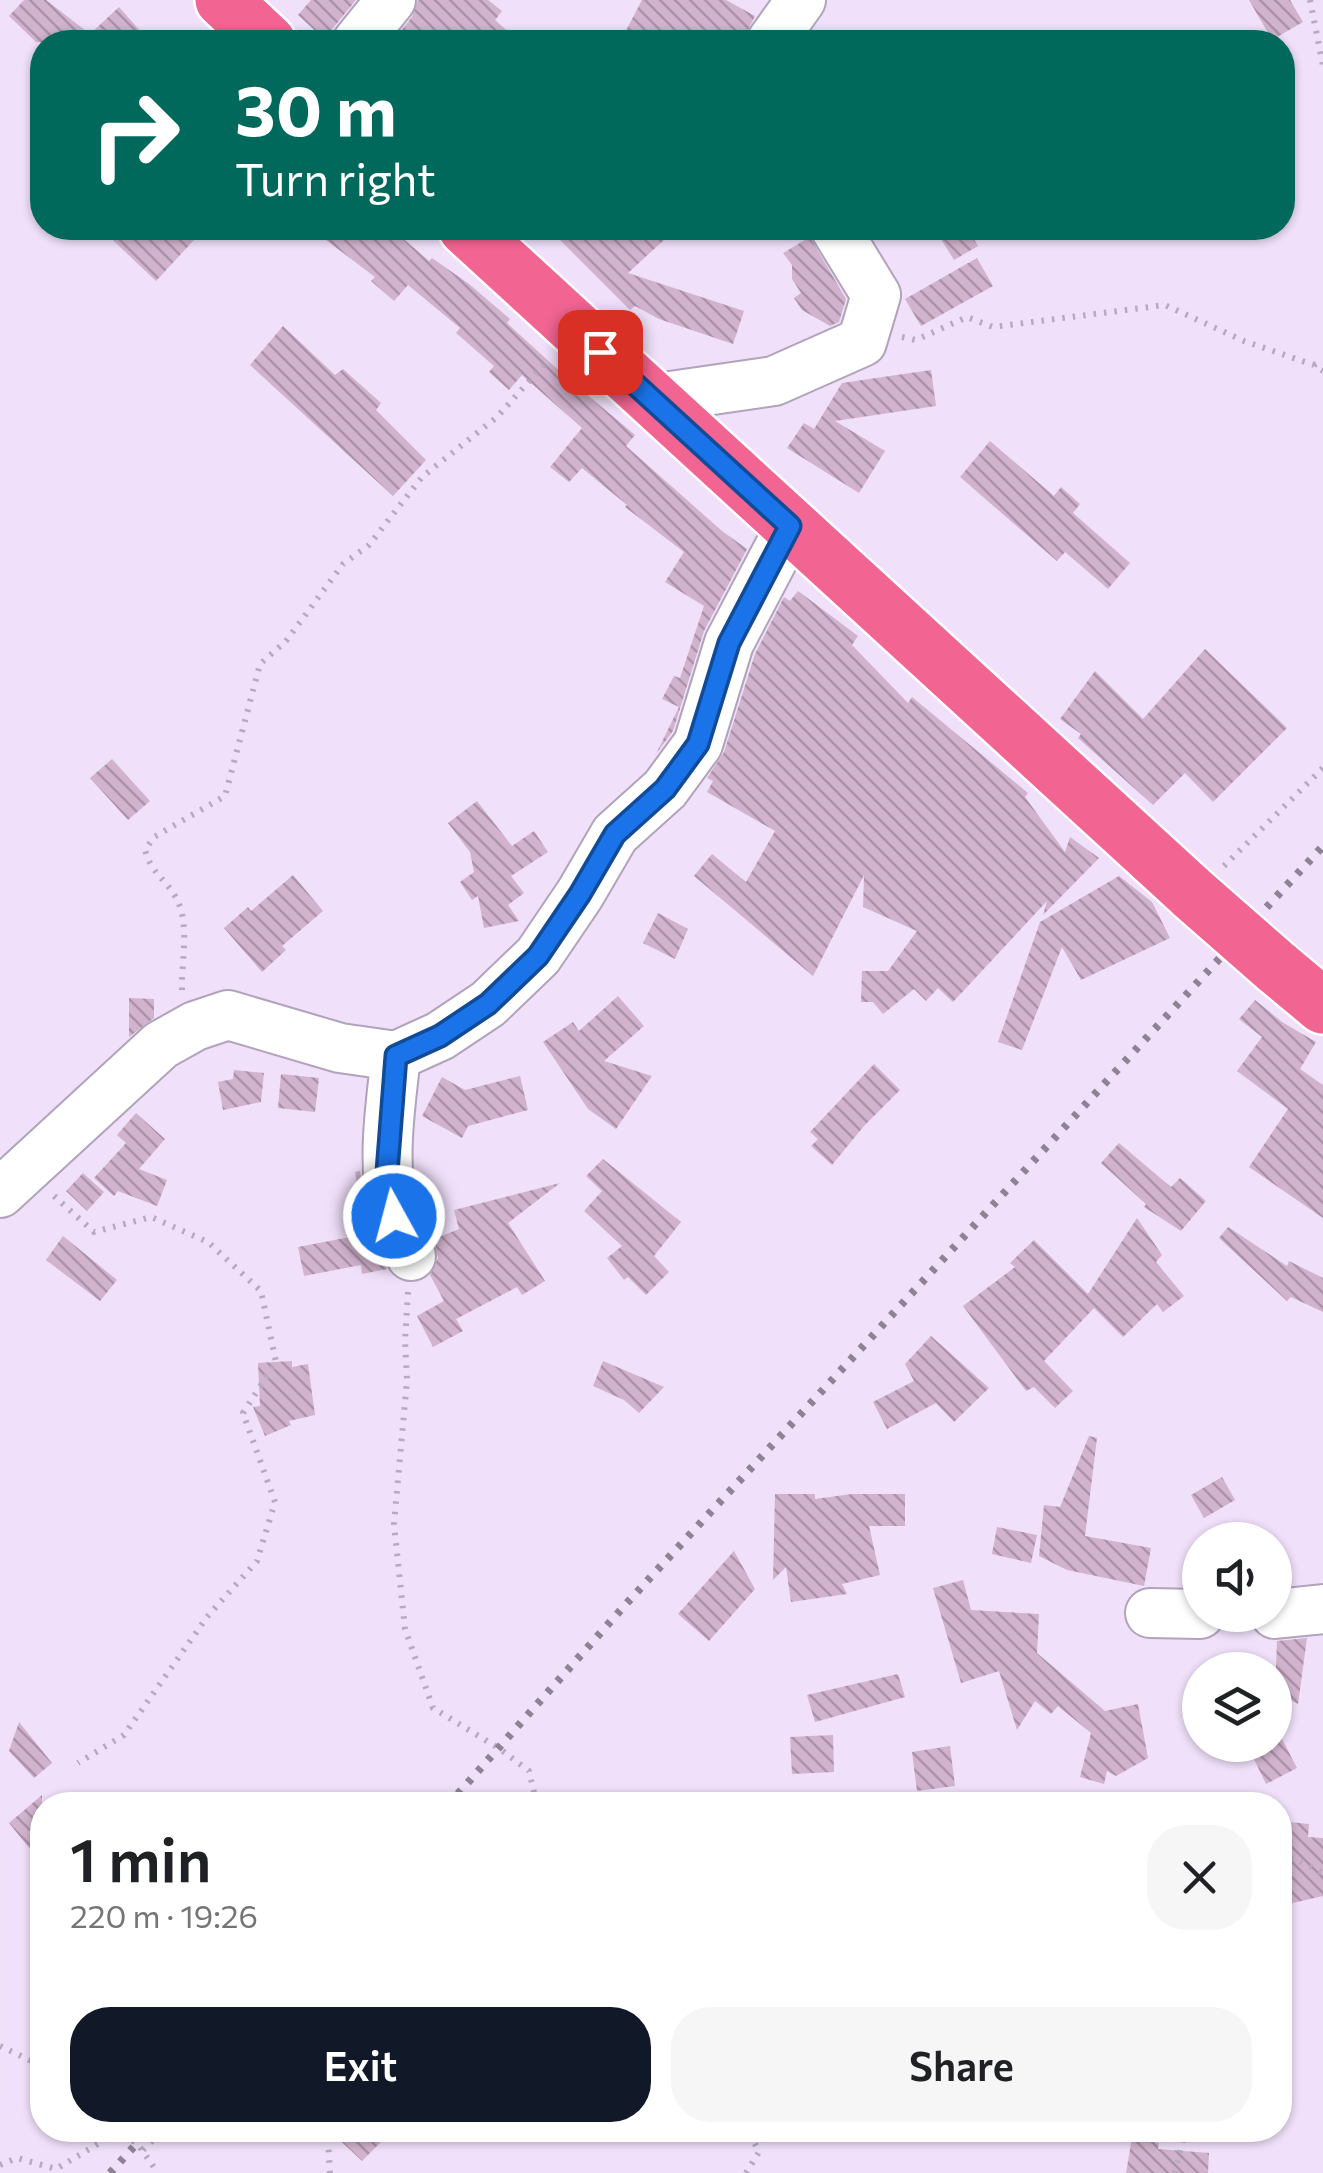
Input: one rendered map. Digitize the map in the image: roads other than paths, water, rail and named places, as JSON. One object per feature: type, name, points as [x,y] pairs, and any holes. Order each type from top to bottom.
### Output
[{"type":"highway","points":[[223,0],[255,30]]},
{"type":"highway","points":[[479,240],[1194,895],[1323,1006]]},
{"type":"street","points":[[366,30],[391,0]]},
{"type":"street","points":[[780,30],[801,0]]},
{"type":"street","points":[[650,398],[774,381],[862,342],[876,295],[842,240]]},
{"type":"street","points":[[12,1181],[161,1045],[206,1022],[228,1015],[340,1048],[396,1056],[440,1036],[488,1004],[538,956],[615,834],[665,789],[698,744],[729,643],[790,526]]},
{"type":"street","points":[[396,1056],[387,1172],[394,1216],[411,1256]]},
{"type":"street","points":[[1292,1612],[1323,1609]]},
{"type":"street","points":[[1150,1613],[1182,1614]]},
{"type":"railway","points":[[460,1792],[626,1604],[1323,846]]},
{"type":"railway","points":[[110,2173],[138,2142]]}]
